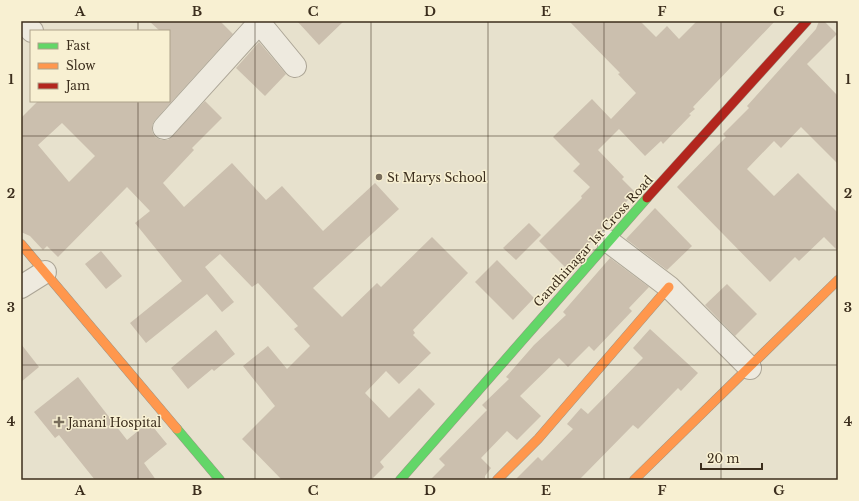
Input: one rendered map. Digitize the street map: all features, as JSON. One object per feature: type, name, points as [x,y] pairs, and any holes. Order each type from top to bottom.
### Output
[{"type":"street","name":"Gandhinagar 1st Cross Road","points":[[400,480],[608,241],[807,21]]},
{"type":"street","points":[[164,128],[258,22],[295,66]]},
{"type":"street","points":[[608,241],[669,286],[750,368]]},
{"type":"street","points":[[21,244],[220,480]]},
{"type":"street","points":[[21,287],[45,272]]},
{"type":"street","points":[[634,480],[750,368],[838,280]]},
{"type":"street","points":[[497,480],[538,439],[669,286]]},
{"type":"building","points":[[149,21],[220,21],[233,34],[152,125],[152,131],[155,137],[161,140],[168,140],[205,101],[222,118],[192,148],[194,150],[163,183],[184,207],[232,163],[266,200],[282,186],[323,231],[375,183],[399,209],[313,288],[342,317],[377,283],[381,287],[432,237],[468,273],[413,330],[415,333],[413,335],[431,353],[399,384],[386,371],[365,393],[389,418],[419,388],[435,404],[380,462],[384,467],[371,480],[282,480],[242,439],[275,406],[243,366],[268,346],[287,369],[310,346],[294,329],[298,326],[258,283],[252,287],[220,254],[205,267],[234,302],[222,312],[207,294],[146,343],[130,323],[182,281],[135,223],[150,211],[127,187],[58,257],[47,246],[43,250],[30,236],[21,232],[21,118],[37,102],[170,102],[170,30],[159,30]],"holes":[[[62,123],[95,156],[69,182],[38,145]]]},
{"type":"building","points":[[297,21],[344,21],[319,45]]},
{"type":"building","points":[[569,21],[640,21],[656,37],[667,26],[679,39],[697,21],[775,21],[693,107],[695,109],[689,114],[691,115],[663,144],[661,141],[645,156],[619,129],[598,150],[624,177],[622,179],[635,192],[567,269],[539,241],[582,198],[581,196],[590,187],[573,171],[580,164],[553,137],[592,99],[611,119],[636,93],[618,74],[620,73]]},
{"type":"building","points":[[819,21],[824,21],[837,34],[807,64],[838,96],[838,164],[801,127],[781,148],[774,141],[747,169],[774,196],[798,173],[838,213],[838,251],[824,237],[799,261],[795,257],[770,282],[677,187],[726,137],[723,134],[749,108],[747,106],[816,29]]},
{"type":"building","points":[[259,42],[286,74],[265,96],[236,68]]},
{"type":"building","points":[[655,208],[692,246],[667,270],[626,239]]},
{"type":"building","points":[[529,223],[541,235],[516,260],[503,248]]},
{"type":"building","points":[[101,251],[122,276],[106,289],[85,264]]},
{"type":"building","points":[[610,258],[649,287],[629,308],[632,311],[594,351],[589,346],[568,367],[559,358],[520,396],[541,416],[517,440],[507,431],[481,458],[491,468],[485,476],[485,480],[430,480],[445,465],[439,459],[487,410],[482,405],[509,379],[506,377],[534,345],[566,315],[563,312]]},
{"type":"building","points":[[497,260],[534,298],[513,320],[475,282]]},
{"type":"building","points":[[727,284],[757,314],[735,336],[705,305]]},
{"type":"building","points":[[650,329],[698,373],[681,391],[678,388],[638,429],[633,425],[579,480],[515,480],[538,457],[542,461],[573,429],[567,424],[581,408],[588,414],[643,358],[633,348]]},
{"type":"building","points":[[216,330],[235,354],[214,371],[212,369],[188,389],[171,368]]},
{"type":"building","points":[[21,344],[39,367],[21,382]]},
{"type":"building","points":[[78,377],[127,440],[149,422],[167,444],[144,463],[156,480],[95,480],[59,435],[55,438],[34,412]]},
{"type":"traffic: fast","points":[[400,480],[647,198]]},
{"type":"traffic: fast","points":[[177,429],[220,480]]},
{"type":"traffic: slow","points":[[21,244],[177,429]]},
{"type":"traffic: slow","points":[[634,480],[838,280]]},
{"type":"traffic: slow","points":[[497,480],[538,439],[669,287]]},
{"type":"traffic: jam","points":[[647,198],[807,21]]},
{"type":"place","name":"St Marys School","points":[[379,177]]},
{"type":"place","name":"Janani Hospital","points":[[59,422]]}]
